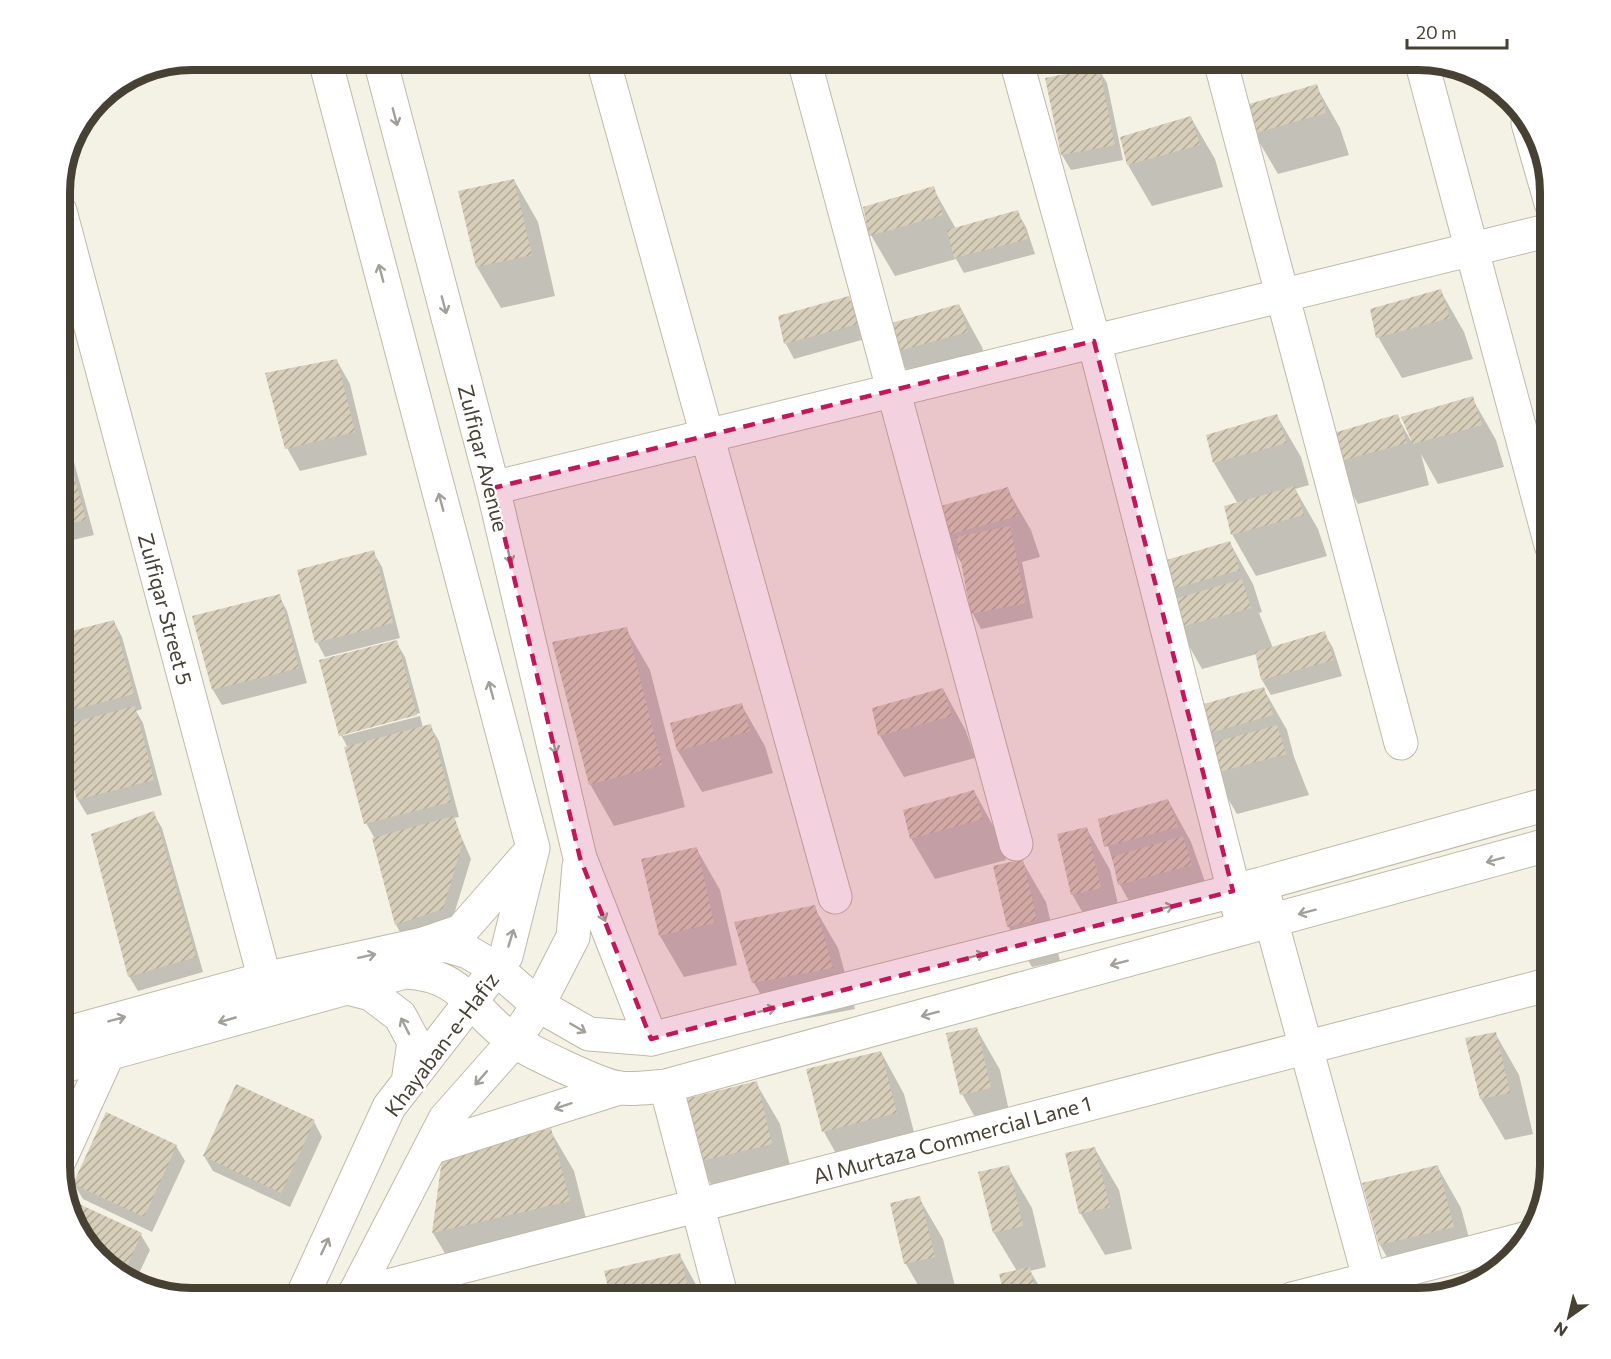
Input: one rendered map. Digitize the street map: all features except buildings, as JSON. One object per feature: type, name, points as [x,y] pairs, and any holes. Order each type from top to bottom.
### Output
[{"type":"street","points":[[807,70],[1016,844]]},
{"type":"street","points":[[1019,70],[1258,925],[1308,1047],[1372,1288]]},
{"type":"street","points":[[1223,70],[1401,743]]},
{"type":"street","points":[[71,1033],[268,993],[339,975],[461,931],[533,848],[328,71]]},
{"type":"street","name":"Zulfiqar Avenue","points":[[383,71],[493,488],[580,858]]},
{"type":"street","points":[[606,71],[835,897]]},
{"type":"street","points":[[1424,71],[1540,504]]},
{"type":"street","points":[[493,488],[1540,233]]},
{"type":"street","name":"Zulfiqar Street 5","points":[[71,252],[268,993]]},
{"type":"street","points":[[423,944],[448,946],[468,952],[497,969],[538,1005],[589,1034],[651,1040],[1247,887],[1540,806]]},
{"type":"street","points":[[430,1148],[619,1088],[666,1086],[1540,847]]},
{"type":"street","name":"Khayaban-e-Hafiz","points":[[305,1288],[388,1107],[506,956],[520,910],[533,848]]},
{"type":"street","points":[[580,858],[651,1040]]},
{"type":"street","points":[[358,1288],[445,1119],[514,1041],[538,1005],[573,937],[580,858]]},
{"type":"street","points":[[339,975],[426,973],[455,985],[514,1041],[574,1070],[619,1088]]},
{"type":"street","points":[[339,975],[371,994],[400,1016],[414,1042],[408,1082]]},
{"type":"street","name":"Al Murtaza Commercial Lane 1","points":[[387,1288],[1540,987]]},
{"type":"street","points":[[71,1064],[108,1054],[268,993]]},
{"type":"street","points":[[71,1135],[108,1054]]},
{"type":"street","points":[[666,1086],[719,1288]]},
{"type":"street","points":[[1375,1288],[1513,1243]]},
{"type":"highlighted area","points":[[1094,341],[1233,891],[651,1039],[580,858],[493,488]]}]
